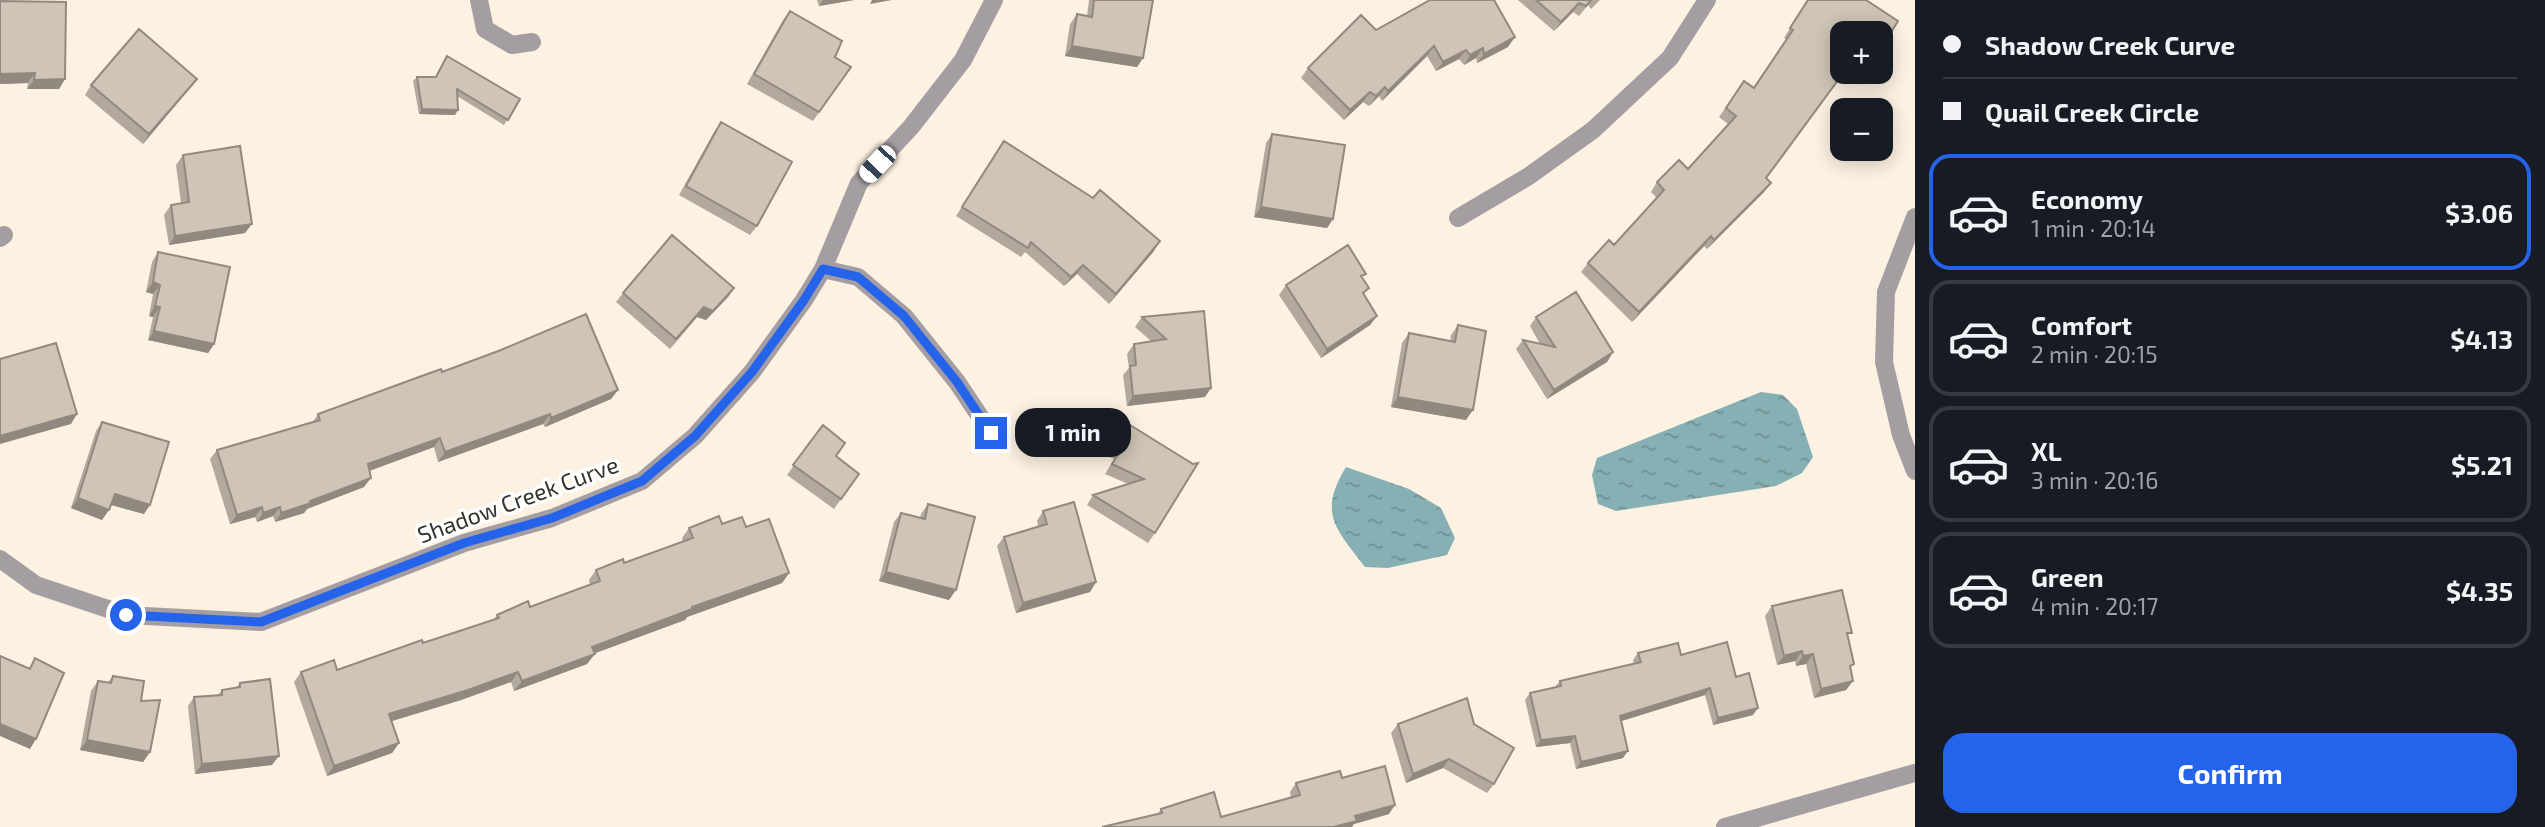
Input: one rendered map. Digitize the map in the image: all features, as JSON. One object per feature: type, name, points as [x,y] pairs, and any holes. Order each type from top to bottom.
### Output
[{"type":"street","points":[[479,0],[485,29],[512,45],[533,42]]},
{"type":"street","name":"Shadow Creek Curve","points":[[0,559],[36,585],[126,615],[261,622],[464,543],[552,518],[642,481],[695,436],[752,372],[823,269],[859,183],[911,127],[963,60],[994,0]]},
{"type":"street","points":[[1458,218],[1530,176],[1593,130],[1670,58],[1707,0]]},
{"type":"street","points":[[1915,217],[1886,292],[1884,362],[1901,435],[1915,471]]},
{"type":"street","points":[[823,269],[858,277],[904,316],[957,382],[991,433]]},
{"type":"street","points":[[1725,827],[1915,774]]},
{"type":"water","points":[[1761,392],[1783,395],[1797,409],[1813,457],[1802,473],[1776,486],[1616,511],[1598,504],[1592,475],[1597,458]]},
{"type":"water","points":[[1346,467],[1409,489],[1441,508],[1455,538],[1447,555],[1388,568],[1365,567],[1345,541],[1334,520],[1333,497]]},
{"type":"building","points":[[1094,0],[1153,0],[1143,58],[1072,46],[1077,14],[1092,17]]},
{"type":"building","points":[[1430,0],[1494,0],[1515,37],[1484,54],[1483,48],[1470,55],[1466,50],[1443,62],[1434,46],[1388,91],[1385,87],[1376,96],[1370,92],[1350,110],[1308,68],[1361,15],[1376,30]]},
{"type":"building","points":[[1536,0],[1591,0],[1586,6],[1579,3],[1561,22]]},
{"type":"building","points":[[1808,0],[1866,0],[1898,21],[1893,29],[1893,21],[1830,21],[1830,84],[1835,84],[1766,178],[1771,183],[1714,240],[1711,236],[1639,312],[1588,263],[1609,240],[1614,245],[1664,190],[1657,182],[1679,160],[1688,169],[1736,116],[1726,108],[1744,81],[1754,88],[1793,30],[1790,28]]},
{"type":"building","points":[[0,1],[66,2],[65,79],[34,80],[35,73],[0,74]]},
{"type":"building","points":[[790,11],[842,41],[835,57],[851,67],[819,112],[754,74]]},
{"type":"building","points":[[139,29],[197,79],[149,134],[91,85]]},
{"type":"building","points":[[447,56],[520,99],[508,120],[457,89],[458,110],[422,109],[417,77],[436,77]]},
{"type":"building","points":[[721,122],[792,162],[757,226],[686,186]]},
{"type":"building","points":[[1272,134],[1345,145],[1333,219],[1261,207]]},
{"type":"building","points":[[1004,141],[1093,198],[1100,190],[1160,241],[1116,294],[1083,265],[1071,277],[1031,242],[1028,248],[962,207]]},
{"type":"building","points":[[240,146],[252,224],[175,236],[171,205],[189,202],[183,155]]},
{"type":"building","points":[[672,235],[734,288],[713,311],[704,307],[676,339],[623,293]]},
{"type":"building","points":[[1348,245],[1366,274],[1361,276],[1369,288],[1363,293],[1377,316],[1327,349],[1286,285]]},
{"type":"building","points":[[158,252],[230,267],[214,344],[154,331],[160,307],[155,306],[160,285],[153,282]]},
{"type":"building","points":[[1576,292],[1613,352],[1554,390],[1523,340],[1555,347],[1536,317]]},
{"type":"building","points":[[1204,311],[1211,388],[1133,396],[1130,366],[1136,365],[1134,344],[1166,339],[1142,317]]},
{"type":"building","points":[[586,314],[618,390],[551,418],[550,414],[445,452],[440,438],[368,464],[371,478],[281,513],[280,507],[263,513],[262,507],[237,515],[217,450],[320,420],[318,414],[501,350]]},
{"type":"building","points":[[1458,325],[1486,331],[1473,410],[1398,397],[1409,333],[1455,342]]},
{"type":"building","points":[[56,343],[77,414],[0,436],[0,359]]},
{"type":"building","points":[[102,422],[169,442],[150,505],[115,494],[109,510],[78,498]]},
{"type":"building","points":[[823,425],[845,443],[836,456],[859,474],[841,499],[793,465]]},
{"type":"building","points":[[1130,425],[1193,464],[1198,463],[1155,533],[1093,495],[1144,479],[1112,464],[1121,450],[1116,447]]},
{"type":"building","points":[[1074,502],[1096,582],[1023,603],[1004,537],[1047,524],[1043,511]]},
{"type":"building","points":[[928,504],[975,517],[956,590],[886,572],[901,513],[925,519]]},
{"type":"building","points":[[719,516],[722,524],[742,517],[746,527],[769,519],[789,573],[692,607],[592,647],[595,654],[522,681],[518,672],[389,714],[399,743],[334,766],[301,672],[334,660],[337,670],[422,640],[423,643],[499,618],[497,615],[528,601],[530,607],[600,581],[596,570],[623,559],[624,563],[693,538],[689,528]]},
{"type":"building","points":[[1842,590],[1852,633],[1847,633],[1854,664],[1850,666],[1853,681],[1821,689],[1813,654],[1803,656],[1802,651],[1784,656],[1772,606]]},
{"type":"building","points":[[1727,642],[1736,677],[1749,673],[1758,708],[1718,718],[1710,688],[1620,716],[1628,751],[1581,762],[1575,736],[1541,740],[1530,693],[1561,686],[1560,681],[1641,662],[1638,653],[1678,643],[1681,655]]},
{"type":"building","points":[[0,656],[30,669],[35,658],[64,673],[36,739],[0,724]]},
{"type":"building","points":[[113,676],[144,681],[141,701],[160,700],[150,752],[87,740],[98,681],[111,683]]},
{"type":"building","points":[[270,679],[279,756],[202,764],[194,697],[222,695],[222,690],[240,687],[240,683]]},
{"type":"building","points":[[1467,698],[1474,724],[1514,748],[1494,784],[1449,759],[1413,774],[1398,724]]},
{"type":"building","points":[[1385,766],[1395,805],[1355,816],[1357,821],[1333,827],[1102,827],[1162,813],[1161,809],[1214,792],[1221,817],[1300,795],[1296,783],[1340,771],[1342,778]]},
{"type":"route","points":[[126,615],[261,622],[464,543],[552,518],[642,481],[695,436],[752,372],[823,269],[858,277],[904,316],[957,382],[991,433]]}]
